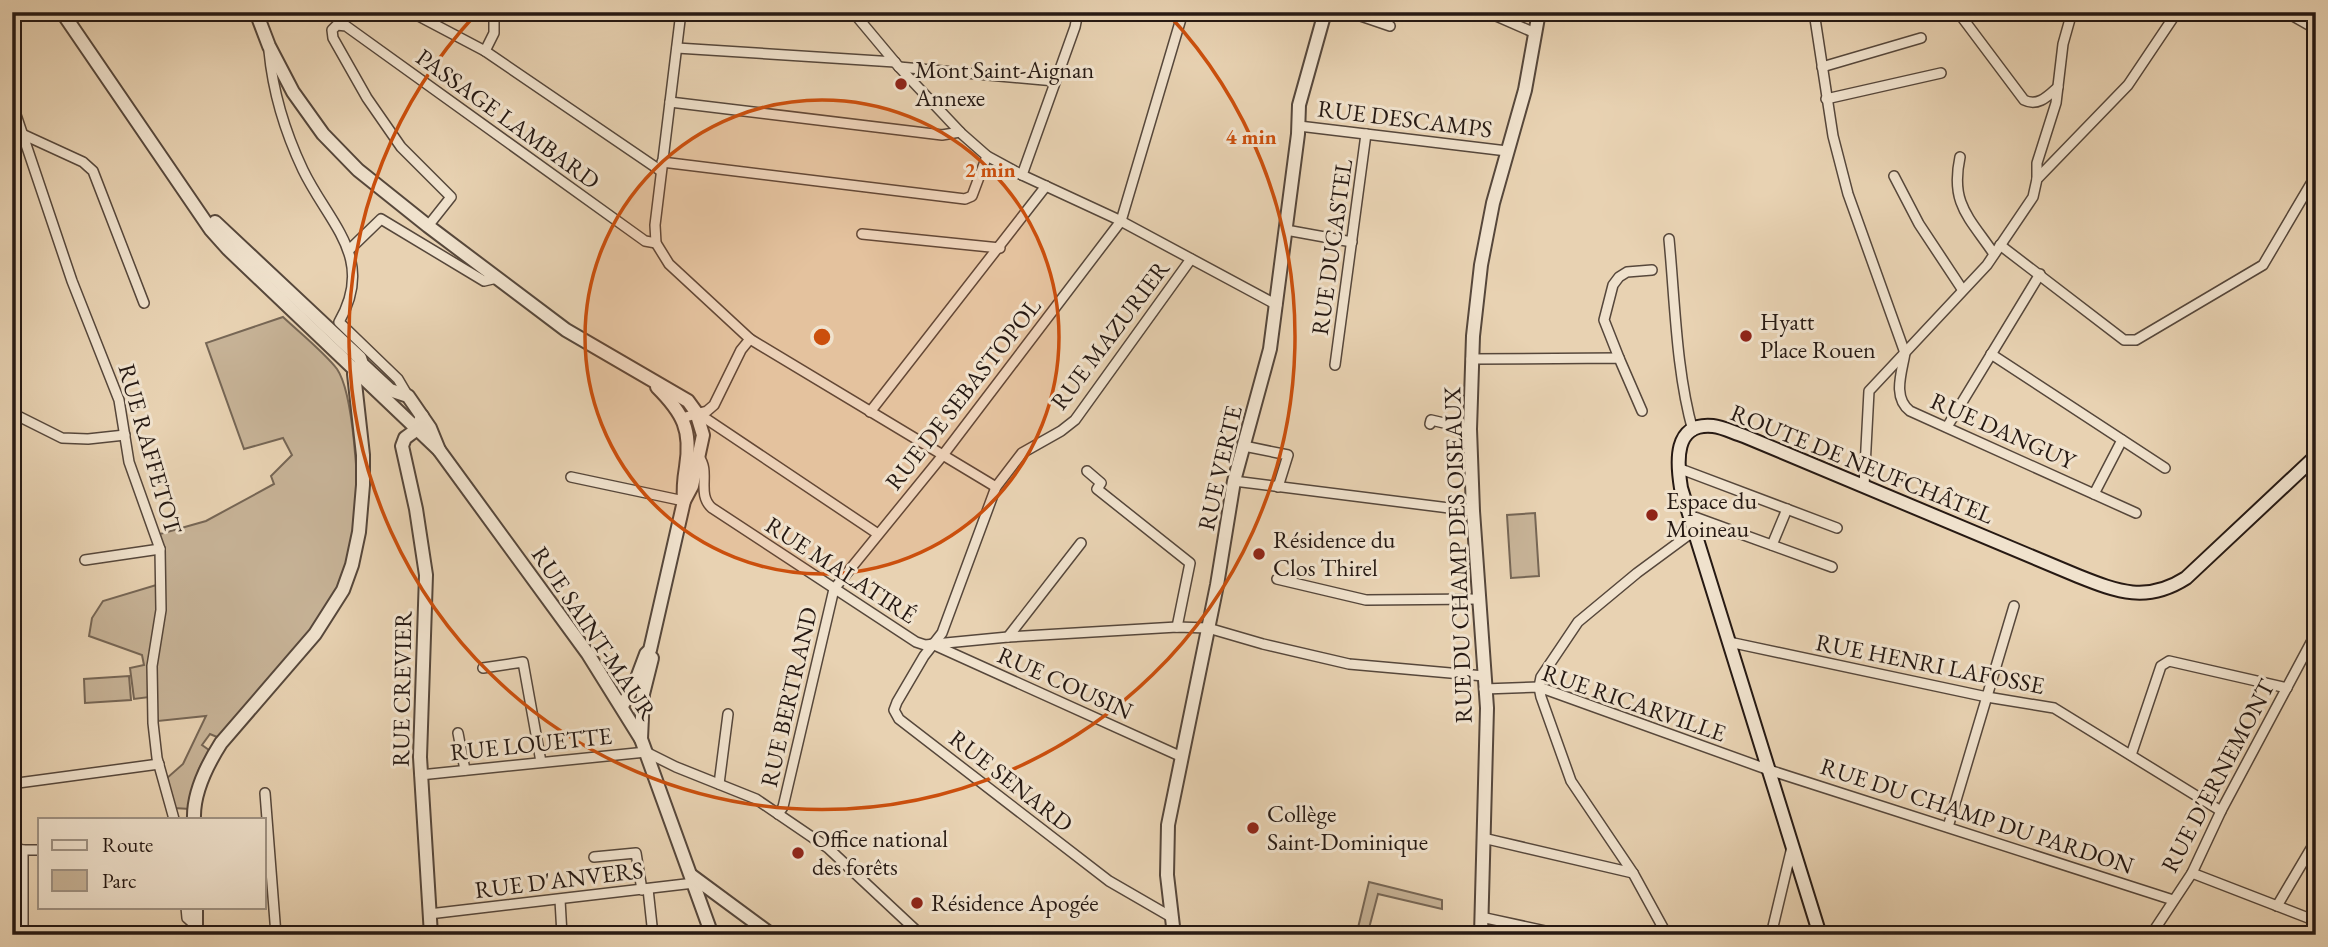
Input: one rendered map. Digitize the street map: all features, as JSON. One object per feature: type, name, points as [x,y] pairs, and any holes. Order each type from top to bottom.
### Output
[{"type":"street","points":[[62,12],[202,218],[228,249],[358,368],[354,373],[362,444],[363,485],[359,532],[347,577],[331,612],[315,634],[210,759],[201,782],[194,818]]},
{"type":"street","points":[[256,12],[269,46],[293,92],[338,151],[428,226],[566,330],[679,395],[696,412],[878,534]]},
{"type":"street","points":[[411,12],[485,51],[661,167],[820,182],[965,200],[972,196],[987,156]]},
{"type":"street","points":[[485,51],[494,33],[494,12]]},
{"type":"street","points":[[681,12],[655,225],[656,243],[669,264],[750,339],[996,487]]},
{"type":"street","points":[[853,12],[960,132],[987,156],[1121,221],[1277,305]]},
{"type":"street","points":[[1022,175],[1078,12]]},
{"type":"street","points":[[1121,221],[1183,12]]},
{"type":"street","name":"RUE VERTE","points":[[1174,935],[1167,875],[1168,825],[1223,552],[1234,481],[1267,363],[1277,305],[1299,126],[1298,113],[1325,12]]},
{"type":"street","points":[[1349,12],[1390,26]]},
{"type":"street","points":[[1488,12],[1535,33]]},
{"type":"street","name":"RUE DU CHAMP DES OISEAUX","points":[[1481,935],[1486,708],[1473,511],[1471,359],[1481,265],[1493,203],[1525,90],[1539,12]]},
{"type":"street","points":[[1814,12],[1826,99],[1848,194],[1905,353]]},
{"type":"street","points":[[1958,12],[2024,100],[2031,103],[2039,101],[2058,87]]},
{"type":"street","points":[[1864,486],[1869,391],[1987,265],[2033,197],[2037,178],[2036,163],[2056,103],[2063,44],[2072,12]]},
{"type":"street","points":[[2037,178],[2128,85],[2177,12]]},
{"type":"street","points":[[2286,12],[2316,29]]},
{"type":"street","points":[[12,15],[12,29]]},
{"type":"street","name":"PASSAGE LAMBARD","points":[[428,226],[451,197],[401,147],[367,98],[333,38],[332,30],[337,26],[346,26],[645,241],[656,243]]},
{"type":"street","points":[[1822,67],[1921,38]]},
{"type":"street","points":[[269,46],[272,81],[286,130],[305,173],[349,250],[353,263],[352,292],[339,321],[397,379],[408,396]]},
{"type":"street","points":[[677,48],[897,64],[1055,81]]},
{"type":"street","points":[[1826,99],[1941,73]]},
{"type":"street","points":[[670,102],[942,135],[960,132]]},
{"type":"street","name":"RUE RAFFETOT","points":[[12,103],[72,281],[120,400],[129,462],[160,549],[160,610],[152,666],[153,723],[159,764],[174,818]]},
{"type":"street","name":"RUE DESCAMPS","points":[[1299,126],[1507,151]]},
{"type":"street","points":[[22,134],[83,162],[93,172],[144,303]]},
{"type":"street","name":"RUE DUCASTEL","points":[[1335,365],[1367,134]]},
{"type":"street","points":[[1961,157],[1956,178],[1958,196],[1966,213],[1994,254]]},
{"type":"street","points":[[2000,245],[2124,340],[2136,340],[2176,319],[2263,265],[2316,175]]},
{"type":"street","points":[[1894,176],[1919,224],[1962,289]]},
{"type":"street","points":[[870,412],[1046,186]]},
{"type":"street","points":[[349,250],[381,219],[484,281],[497,278]]},
{"type":"street","name":"RUE DE SEBASTOPOL","points":[[834,589],[943,455],[1121,221]]},
{"type":"street","points":[[1286,230],[1352,242]]},
{"type":"street","points":[[862,234],[1000,248]]},
{"type":"street","points":[[1669,239],[1678,341],[1693,431]]},
{"type":"street","name":"RUE MAZURIER","points":[[932,644],[942,634],[996,487],[1021,453],[1075,420],[1191,259]]},
{"type":"street","points":[[1642,411],[1604,320],[1613,285],[1619,277],[1627,272],[1652,270]]},
{"type":"street","points":[[1947,427],[2040,274]]},
{"type":"street","points":[[682,418],[707,411],[714,405],[741,350],[750,339]]},
{"type":"street","name":"RUE DANGUY","points":[[1905,353],[1900,396],[1910,411],[2136,513]]},
{"type":"street","points":[[1992,354],[2165,468]]},
{"type":"street","points":[[1471,359],[1619,358]]},
{"type":"street","name":"RUE SAINT-MAUR","points":[[358,368],[390,390],[408,396],[419,422]]},
{"type":"street","name":"RUE SAINT-MAUR","points":[[358,368],[419,422],[430,428],[439,450],[579,641],[622,706],[644,746],[712,935]]},
{"type":"street","points":[[649,379],[682,418],[689,445],[682,488],[684,501]]},
{"type":"street","points":[[696,412],[703,435],[692,486],[684,501],[650,650],[652,660],[644,688],[644,746],[719,784],[757,799],[828,848],[921,935]]},
{"type":"street","points":[[12,413],[62,438],[88,439],[125,435]]},
{"type":"street","points":[[1430,424],[1432,420],[1470,429]]},
{"type":"street","name":"RUE CREVIER","points":[[419,422],[412,435],[405,438],[402,446],[420,528],[426,575],[421,775],[431,935]]},
{"type":"street","name":"ROUTE DE NEUFCHÂTEL","points":[[1678,468],[1681,444],[1693,431],[1713,426],[2109,589],[2143,593],[2165,589],[2193,573],[2316,456]]},
{"type":"street","points":[[2094,494],[2122,440]]},
{"type":"street","points":[[689,445],[699,457]]},
{"type":"street","points":[[1244,446],[1288,455],[1278,486]]},
{"type":"street","name":"RUE MALATIRÉ","points":[[699,457],[702,461],[706,503],[916,642],[932,644],[953,640],[1177,627],[1208,628],[1349,664],[1484,682]]},
{"type":"street","points":[[1678,468],[1837,527]]},
{"type":"street","points":[[1678,468],[1689,515],[1821,935]]},
{"type":"street","points":[[1087,471],[1101,483],[1097,489],[1190,563],[1177,627]]},
{"type":"street","points":[[571,477],[684,501]]},
{"type":"street","points":[[1234,481],[1473,511]]},
{"type":"street","points":[[1772,545],[1787,509]]},
{"type":"street","points":[[1689,515],[1832,567]]},
{"type":"street","points":[[1667,935],[1633,873],[1571,781],[1539,687],[1541,677],[1578,622],[1637,573],[1694,531]]},
{"type":"street","points":[[1008,637],[1081,543]]},
{"type":"street","points":[[85,560],[160,549]]},
{"type":"street","points":[[1277,579],[1366,600],[1480,599]]},
{"type":"street","name":"RUE BERTRAND","points":[[778,814],[783,807],[834,589]]},
{"type":"street","points":[[1948,827],[2014,606]]},
{"type":"street","name":"RUE D'ERNEMONT","points":[[2151,935],[2192,873],[2221,811],[2316,633]]},
{"type":"street","name":"RUE HENRI LAFOSSE","points":[[1729,642],[1987,698],[2054,708],[2221,811]]},
{"type":"street","name":"RUE SENARD","points":[[932,644],[897,702],[894,710],[899,719],[1108,881],[1173,918]]},
{"type":"street","name":"RUE COUSIN","points":[[932,644],[1182,757]]},
{"type":"street","points":[[622,706],[650,650]]},
{"type":"street","points":[[2131,755],[2161,666],[2169,661],[2287,688]]},
{"type":"street","points":[[483,668],[523,662],[541,762]]},
{"type":"street","name":"RUE RICARVILLE","points":[[1484,682],[1539,687],[1769,770]]},
{"type":"street","points":[[719,784],[728,715]]},
{"type":"street","points":[[458,733],[465,770]]},
{"type":"street","name":"RUE LOUETTE","points":[[421,775],[541,762],[644,746]]},
{"type":"street","points":[[12,781],[18,783],[159,764]]},
{"type":"street","name":"RUE DU CHAMP DU PARDON","points":[[1769,770],[2173,900]]},
{"type":"street","points":[[265,793],[276,935]]},
{"type":"street","points":[[1483,838],[1633,873]]},
{"type":"street","points":[[2277,906],[2316,840]]},
{"type":"street","points":[[1771,935],[1792,845]]},
{"type":"street","points":[[12,847],[38,850]]},
{"type":"street","points":[[23,850],[23,935]]},
{"type":"street","points":[[594,857],[636,853],[653,935]]},
{"type":"street","points":[[2192,873],[2316,921]]},
{"type":"street","points":[[692,878],[772,935]]},
{"type":"street","name":"RUE D'ANVERS","points":[[429,914],[645,890],[692,878]]},
{"type":"street","points":[[560,900],[562,935]]},
{"type":"street","points":[[186,908],[187,918],[196,930]]},
{"type":"street","points":[[196,908],[196,930]]},
{"type":"street","points":[[1481,917],[1564,935]]},
{"type":"green space","points":[[283,317],[337,369],[347,394],[356,459],[355,517],[350,555],[338,589],[301,645],[225,730],[217,737],[210,734],[202,745],[209,750],[199,769],[190,809],[174,808],[167,778],[183,764],[206,716],[158,721],[149,697],[134,699],[130,668],[144,665],[142,655],[89,636],[92,618],[103,601],[163,583],[160,534],[206,521],[274,484],[271,476],[292,455],[283,438],[244,449],[206,343]]},
{"type":"green space","points":[[1535,513],[1539,576],[1511,578],[1507,515]]},
{"type":"green space","points":[[129,676],[131,700],[85,703],[84,679]]},
{"type":"green space","points":[[1369,882],[1442,900],[1442,909],[1378,894],[1368,932],[1379,935],[1357,932]]},
{"type":"place","name":"Mont Saint-Aignan Annexe","points":[[901,84]]},
{"type":"place","name":"Hyatt Place Rouen","points":[[1746,336]]},
{"type":"place","name":"Espace du Moineau","points":[[1652,515]]},
{"type":"place","name":"Résidence du Clos Thirel","points":[[1259,554]]},
{"type":"place","name":"Collège Saint-Dominique","points":[[1253,828]]},
{"type":"place","name":"Office national des forêts","points":[[798,853]]},
{"type":"place","name":"Résidence Apogée","points":[[917,903]]}]
